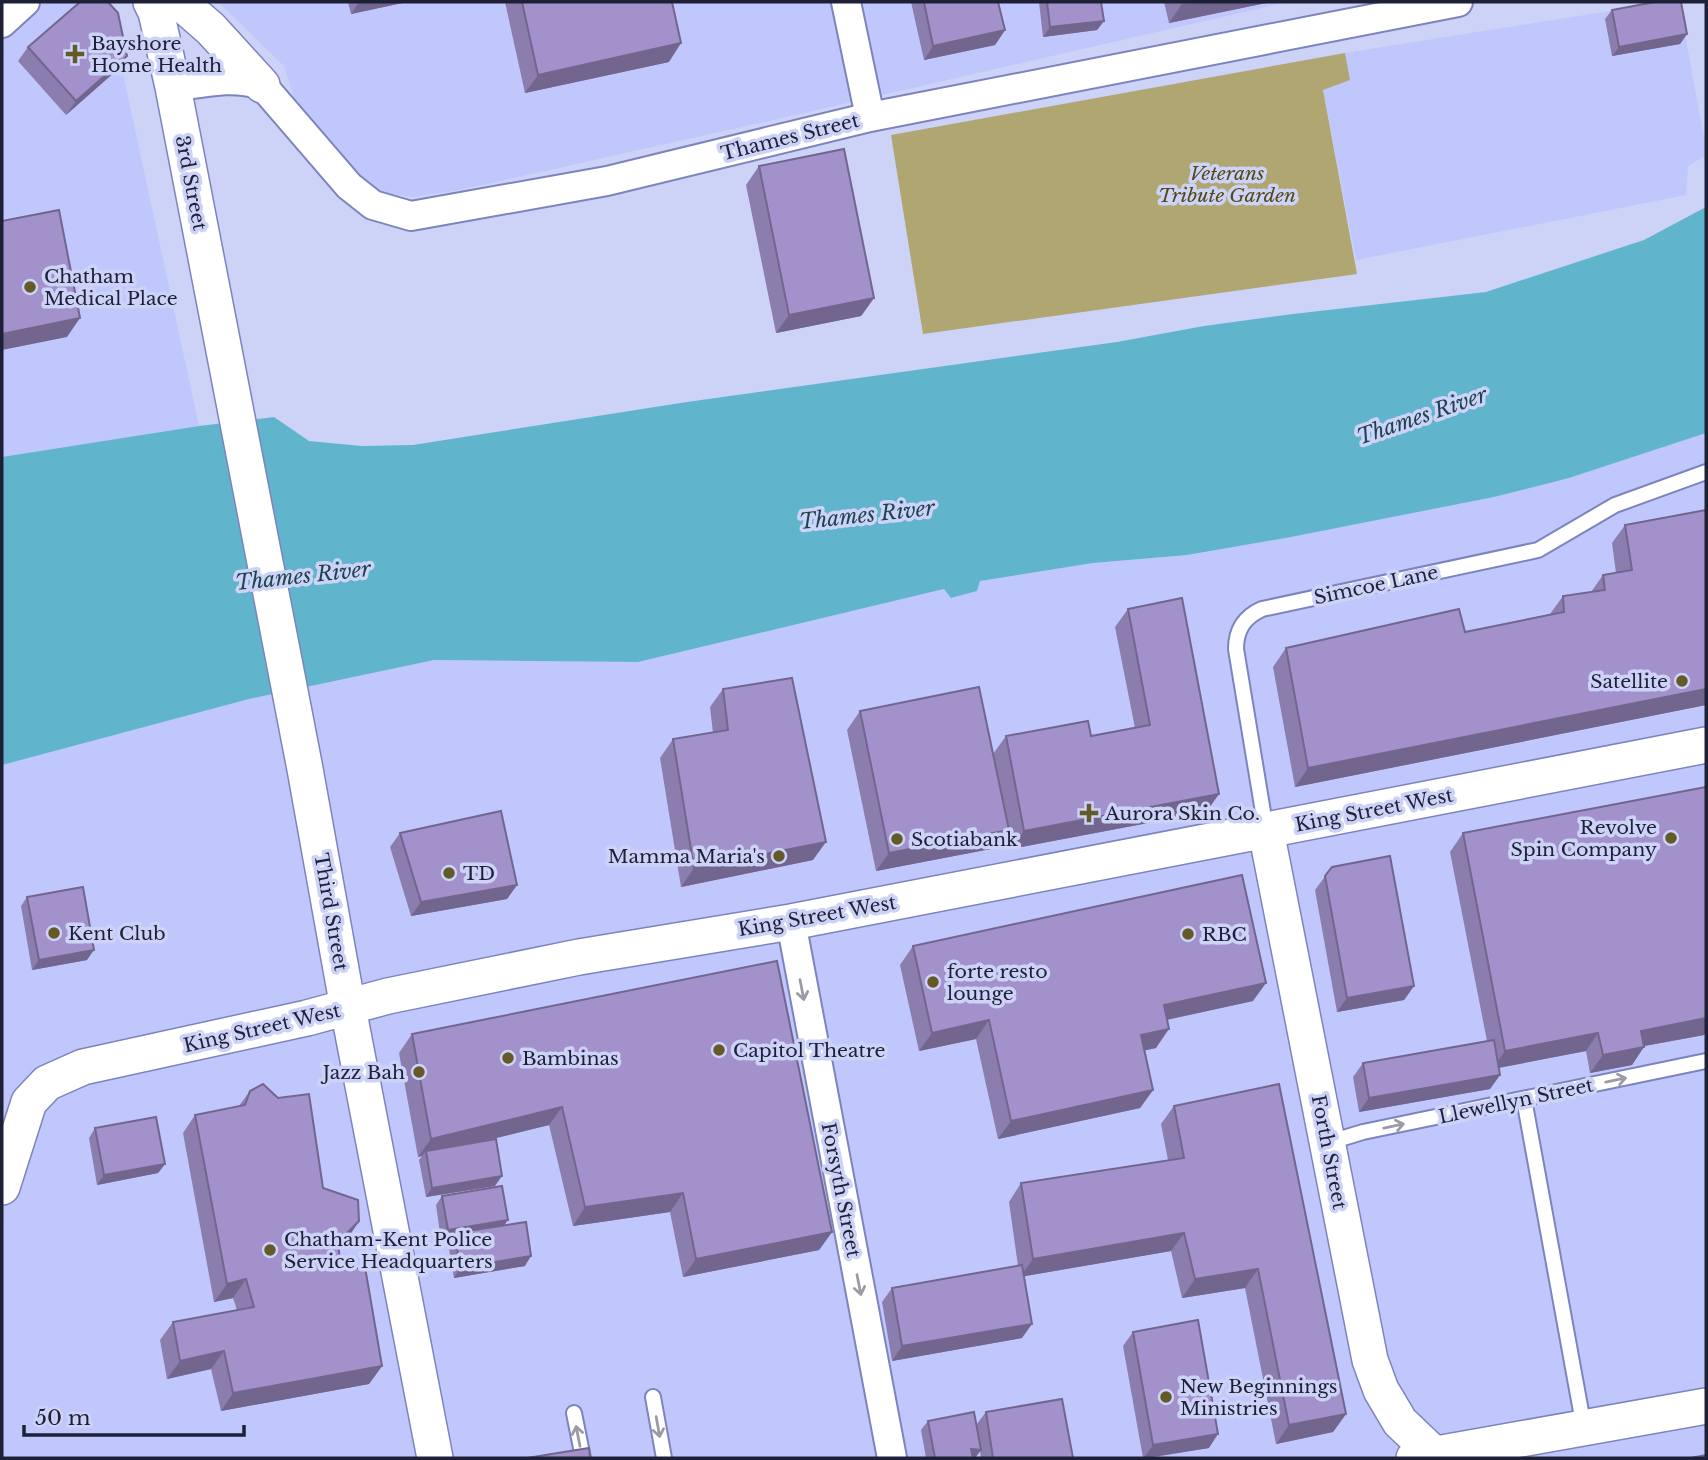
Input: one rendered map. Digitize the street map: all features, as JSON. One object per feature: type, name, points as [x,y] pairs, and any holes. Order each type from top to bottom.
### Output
[{"type":"street","points":[[2,23],[25,2]]},
{"type":"street","name":"3rd Street","points":[[151,2],[156,12],[173,87],[227,365]]},
{"type":"street","points":[[180,2],[211,29],[262,85]]},
{"type":"street","points":[[846,2],[870,117]]},
{"type":"street","name":"Thames Street","points":[[262,85],[349,186],[373,205],[411,216],[607,181],[870,117],[1353,12],[1458,2]]},
{"type":"street","points":[[173,87],[228,79],[248,80],[262,85]]},
{"type":"street","name":"Third Street","points":[[227,365],[435,1458]]},
{"type":"street","name":"King Street West","points":[[2,1187],[29,1102],[47,1083],[83,1067],[348,1008],[388,996],[565,960],[791,922],[1706,745]]},
{"type":"street","name":"Forth Street","points":[[1266,831],[1370,1360],[1381,1390],[1427,1457]]},
{"type":"street","name":"Forsyth Street","points":[[791,922],[892,1458]]},
{"type":"street","points":[[1427,1457],[1706,1406]]},
{"type":"lane","name":"Simcoe Lane","points":[[1266,831],[1236,649],[1239,629],[1253,613],[1538,550],[1615,505],[1706,472]]},
{"type":"lane","name":"Llewellyn Street","points":[[1327,1143],[1363,1132],[1706,1061]]},
{"type":"lane","points":[[1524,1099],[1584,1427]]},
{"type":"lane","points":[[653,1397],[664,1458]]},
{"type":"lane","points":[[574,1413],[583,1458]]},
{"type":"shaded area","points":[[2,2],[91,2],[112,23],[199,426],[2,457]]},
{"type":"shaded area","points":[[218,2],[1287,2],[778,119],[464,189],[414,197],[377,192],[297,107],[284,66]]},
{"type":"shaded area","points":[[1679,2],[1706,149],[1706,155],[1688,166],[1686,195],[1356,260],[1323,89],[1350,80],[1345,53]]},
{"type":"shaded area","points":[[1706,433],[1706,1458],[2,1458],[2,765],[249,699],[434,660],[638,662],[945,589],[951,598],[977,591],[980,581],[1093,563],[1187,555],[1291,537],[1494,497],[1569,478]]},
{"type":"green space","name":"Veterans Tribute Garden","points":[[1345,53],[1350,80],[1323,90],[1357,274],[923,334],[891,135]]},
{"type":"water","name":"Thames River","points":[[1706,207],[1706,433],[1569,478],[1494,497],[1291,537],[1187,555],[1093,563],[980,581],[977,591],[951,598],[944,589],[638,662],[434,660],[249,699],[2,765],[2,457],[274,417],[309,441],[362,446],[413,445],[687,402],[1117,342],[1204,326],[1486,292],[1644,240]]},
{"type":"building","points":[[80,2],[108,2],[118,13],[127,56],[76,101],[28,47]]},
{"type":"building","points":[[522,2],[672,2],[681,43],[538,75]]},
{"type":"building","points":[[924,2],[998,2],[1005,30],[933,46]]},
{"type":"building","points":[[1047,2],[1101,2],[1104,21],[1050,27]]},
{"type":"building","points":[[1655,2],[1681,2],[1687,34],[1619,47],[1612,10]]},
{"type":"building","points":[[844,149],[874,298],[789,315],[759,166]]},
{"type":"building","name":"Chatham Medical Place","points":[[59,210],[80,318],[2,334],[2,221]]},
{"type":"building","points":[[1706,510],[1706,689],[1308,768],[1286,648],[1459,609],[1465,632],[1564,612],[1563,596],[1605,590],[1603,575],[1632,570],[1625,525]]},
{"type":"building","points":[[1182,598],[1219,794],[1024,831],[1006,736],[1088,721],[1091,736],[1150,725],[1128,609]]},
{"type":"building","points":[[792,678],[826,842],[694,868],[673,739],[728,730],[723,689]]},
{"type":"building","points":[[979,687],[1009,830],[889,853],[860,711]]},
{"type":"building","points":[[1706,787],[1706,1018],[1641,1031],[1644,1047],[1603,1055],[1598,1033],[1505,1051],[1463,833]]},
{"type":"building","name":"TD","points":[[501,811],[517,885],[421,902],[400,833]]},
{"type":"building","points":[[1390,856],[1414,986],[1347,998],[1325,876],[1332,867]]},
{"type":"building","points":[[1242,875],[1266,983],[1164,1005],[1169,1029],[1141,1035],[1153,1090],[1011,1121],[989,1020],[932,1033],[913,946]]},
{"type":"building","name":"Kent Club","points":[[83,887],[94,950],[39,960],[27,897]]},
{"type":"building","points":[[777,961],[832,1232],[696,1259],[683,1193],[585,1207],[562,1107],[431,1139],[412,1034]]},
{"type":"building","points":[[1494,1040],[1500,1075],[1369,1098],[1363,1063]]},
{"type":"building","name":"Chatham-Kent Police Service Headquarters","points":[[263,1084],[278,1098],[309,1094],[323,1188],[358,1200],[359,1221],[338,1242],[341,1270],[365,1267],[382,1366],[233,1393],[224,1351],[180,1361],[173,1322],[254,1307],[246,1279],[227,1284],[195,1115],[245,1105],[250,1091]]},
{"type":"building","points":[[1279,1084],[1346,1414],[1289,1425],[1258,1269],[1195,1279],[1184,1233],[1033,1259],[1021,1183],[1184,1158],[1174,1106]]},
{"type":"building","points":[[156,1117],[165,1164],[104,1175],[95,1128]]},
{"type":"building","points":[[496,1139],[502,1176],[432,1188],[426,1151]]},
{"type":"building","points":[[502,1186],[508,1220],[448,1230],[442,1196]]},
{"type":"building","points":[[526,1222],[531,1256],[460,1268],[455,1233]]},
{"type":"building","points":[[1022,1265],[1032,1324],[902,1346],[892,1288]]},
{"type":"building","name":"New Beginnings Ministries","points":[[1198,1320],[1218,1434],[1153,1445],[1133,1332]]},
{"type":"building","points":[[1062,1399],[1073,1458],[993,1458],[986,1412]]},
{"type":"building","points":[[974,1412],[981,1450],[971,1449],[973,1458],[935,1458],[928,1421]]},
{"type":"building","points":[[589,1448],[590,1458],[527,1458]]},
{"type":"place","name":"Bayshore Home Health","points":[[75,54]]},
{"type":"place","name":"Chatham Medical Place","points":[[30,287]]},
{"type":"place","name":"Satellite","points":[[1682,681]]},
{"type":"place","name":"Aurora Skin Co.","points":[[1089,813]]},
{"type":"place","name":"Revolve Spin Company","points":[[1671,838]]},
{"type":"place","name":"Scotiabank","points":[[897,839]]},
{"type":"place","name":"Mamma Maria's","points":[[779,856]]},
{"type":"place","name":"TD","points":[[449,873]]},
{"type":"place","name":"Kent Club","points":[[54,933]]},
{"type":"place","name":"RBC","points":[[1188,934]]},
{"type":"place","name":"forte resto lounge","points":[[933,982]]},
{"type":"place","name":"Capitol Theatre","points":[[719,1050]]},
{"type":"place","name":"Bambinas","points":[[508,1058]]},
{"type":"place","name":"Jazz Bah","points":[[419,1072]]},
{"type":"place","name":"Chatham-Kent Police Service Headquarters","points":[[270,1250]]},
{"type":"place","name":"New Beginnings Ministries","points":[[1166,1397]]}]
